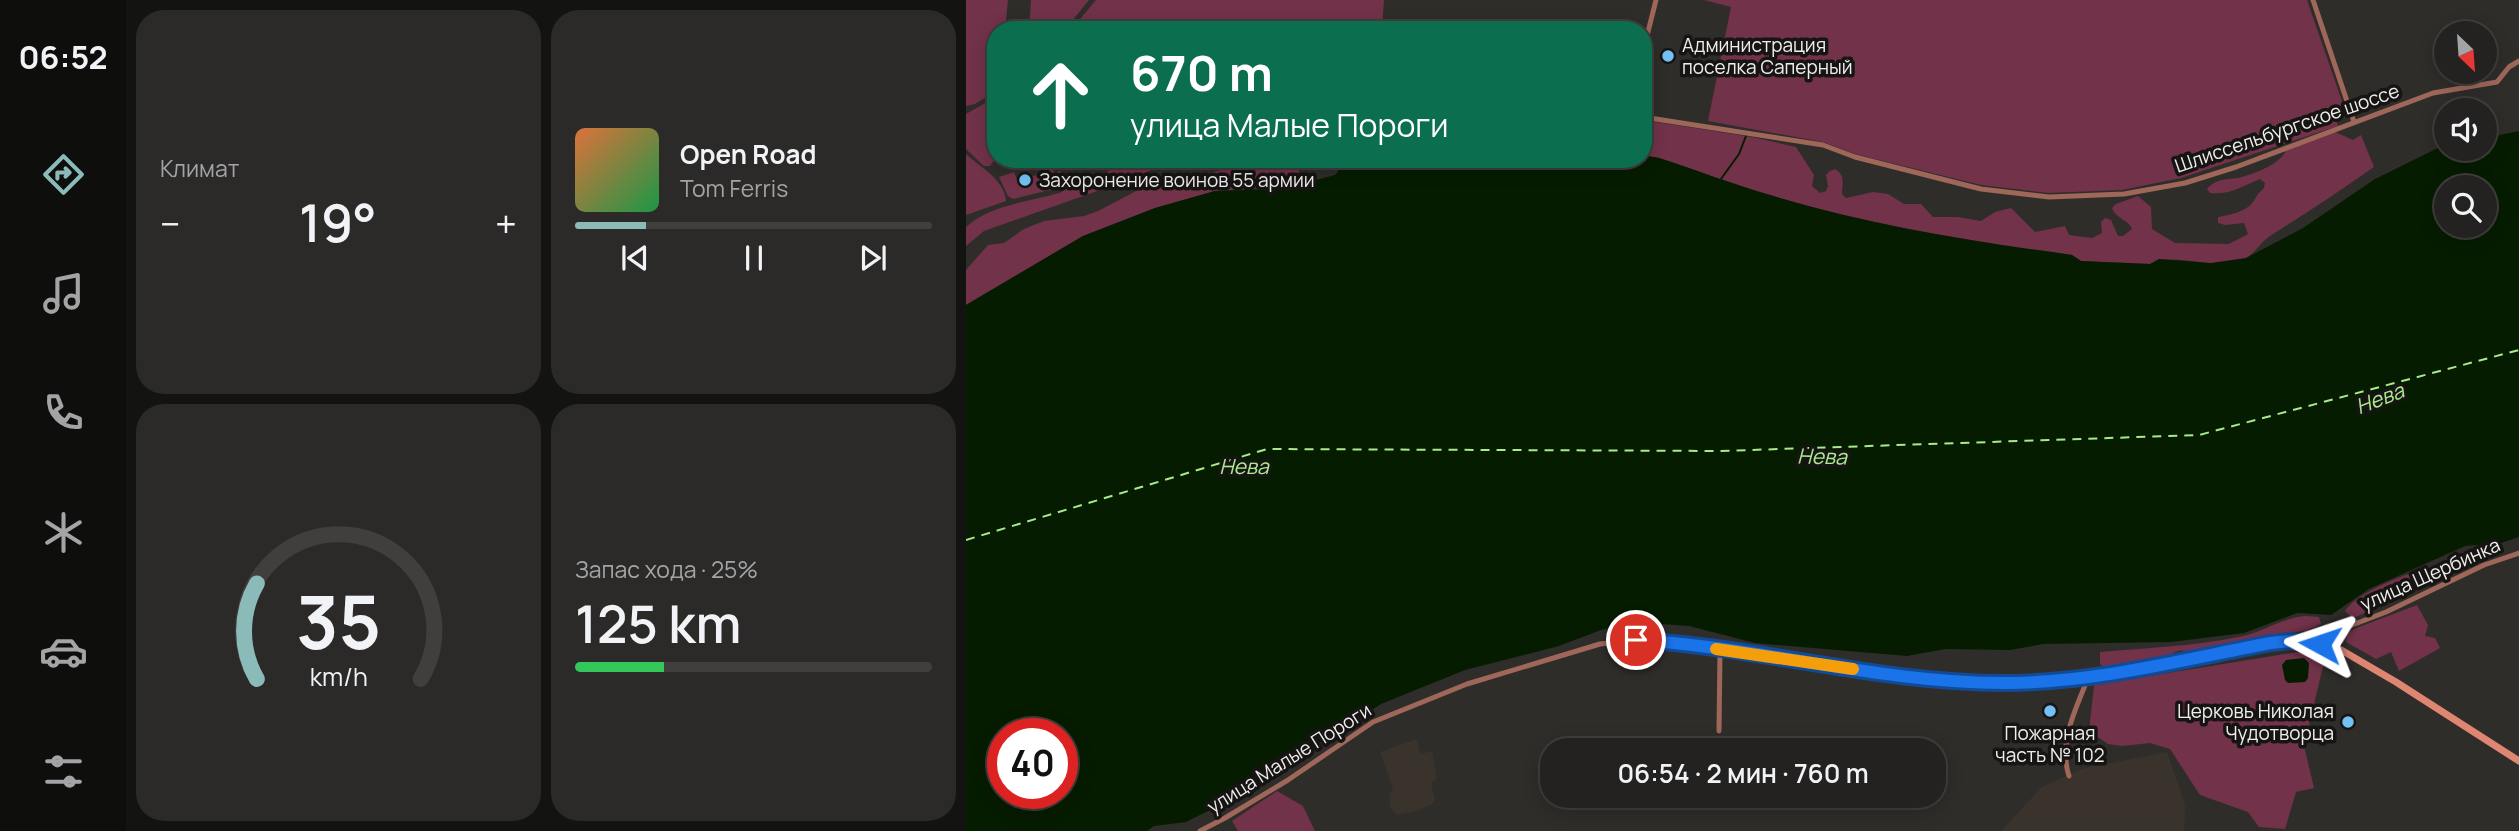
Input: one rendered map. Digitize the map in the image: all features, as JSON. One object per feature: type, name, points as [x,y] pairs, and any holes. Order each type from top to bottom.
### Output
[{"type":"street","points":[[1651,21],[1656,0]]},
{"type":"street","points":[[2313,0],[2354,122]]},
{"type":"street","name":"Шлиссельбургское шоссе","points":[[1652,118],[1824,145],[1855,157],[1981,189],[2049,197],[2124,194],[2185,183],[2236,167],[2432,93],[2497,82],[2519,61]]},
{"type":"street","name":"улица Щербинка","points":[[2320,644],[2326,635],[2386,612],[2484,565],[2519,553]]},
{"type":"street","name":"улица Малые Пороги","points":[[1200,831],[1288,780],[1373,722],[1467,684],[1600,643],[1629,641],[1656,641],[1904,676],[2001,683],[2088,678],[2270,643],[2290,641],[2320,644],[2336,648],[2368,666],[2519,761]]},
{"type":"street","points":[[1719,731],[1720,650]]},
{"type":"street","points":[[2069,776],[2066,744],[2088,678]]},
{"type":"shaded area","points":[[966,0],[1008,0],[1006,21],[987,21],[987,97],[966,106]]},
{"type":"shaded area","points":[[1031,0],[1089,0],[1072,21],[1030,21]]},
{"type":"shaded area","points":[[1096,0],[1384,0],[1383,21],[1078,21]]},
{"type":"shaded area","points":[[1704,0],[2307,0],[2344,107],[2334,112],[2338,126],[2181,178],[2122,190],[2048,193],[1981,185],[1855,154],[1823,142],[1708,121],[1731,7]]},
{"type":"shaded area","points":[[987,102],[987,166],[966,149],[966,114]]},
{"type":"shaded area","points":[[1652,121],[1752,137],[1796,147],[1814,175],[1812,186],[1820,193],[1826,191],[1828,186],[1826,175],[1835,169],[1842,177],[1842,194],[1846,198],[1873,192],[1888,194],[1904,204],[1921,204],[1933,217],[1981,221],[1995,212],[2011,208],[2035,232],[2065,226],[2069,235],[2092,238],[2102,233],[2101,222],[2105,218],[2111,220],[2118,236],[2123,236],[2132,229],[2112,208],[2138,196],[2151,207],[2152,229],[2175,243],[2229,244],[2248,234],[2244,223],[2225,225],[2218,223],[2218,217],[2246,208],[2264,188],[2265,183],[2260,179],[2224,193],[2210,193],[2207,189],[2218,181],[2238,178],[2265,168],[2278,161],[2286,151],[2333,131],[2353,140],[2361,135],[2374,167],[2270,236],[2246,258],[2222,264],[2173,259],[2150,264],[2081,261],[2072,255],[1958,238],[1844,215],[1770,195],[1652,157]]},
{"type":"shaded area","points":[[966,154],[997,180],[1005,193],[1006,201],[966,215]]},
{"type":"shaded area","points":[[1115,168],[1155,168],[1137,177],[984,231],[966,246],[966,227],[986,214],[1061,192]]},
{"type":"shaded area","points":[[1230,168],[1299,170],[1296,180],[1247,189],[1215,191],[1155,208],[1083,236],[966,305],[966,270],[988,245],[1004,243],[1024,229],[1044,221],[1084,216],[1098,211],[1140,189]]},
{"type":"shaded area","points":[[1052,169],[1055,173],[1061,171],[1063,178],[1050,190],[1013,199],[1008,196],[999,177],[1014,172],[1018,182],[1024,184],[1032,181],[1031,177]]},
{"type":"shaded area","points":[[2434,565],[2438,575],[2418,587],[2352,618],[2345,611],[2373,589]]},
{"type":"shaded area","points":[[2417,605],[2428,625],[2425,636],[2435,638],[2440,648],[2399,671],[2391,652],[2376,659],[2346,642],[2347,634],[2354,629]]},
{"type":"shaded area","points":[[2319,617],[2321,624],[2308,630],[2187,652],[2178,651],[2170,656],[2104,668],[2100,664],[2100,652],[2225,639],[2251,634],[2289,619]]},
{"type":"shaded area","points":[[2310,650],[2326,654],[2304,746],[2314,788],[2296,792],[2285,829],[2259,827],[2248,812],[2200,795],[2170,749],[2150,743],[2122,746],[2108,744],[2089,731],[2094,685]]},
{"type":"shaded area","points":[[1417,739],[1420,754],[1432,751],[1437,779],[1431,783],[1435,802],[1420,810],[1397,815],[1391,809],[1389,796],[1393,788],[1380,752]]},
{"type":"shaded area","points":[[2167,752],[2185,805],[2184,831],[2001,831],[2042,787],[2081,769]]},
{"type":"shaded area","points":[[1277,791],[1303,806],[1315,831],[1238,831],[1232,821]]},
{"type":"water","name":"Нева","points":[[2519,131],[2519,537],[2501,543],[2465,546],[2369,589],[2331,615],[2297,613],[2244,633],[2171,642],[2043,644],[2010,650],[1945,649],[1907,656],[1755,643],[1689,626],[1634,622],[1601,630],[1559,646],[1465,670],[1381,704],[1242,794],[1186,822],[1154,826],[1147,831],[966,831],[966,305],[1083,236],[1155,208],[1215,191],[1281,189],[1335,175],[1340,168],[1652,168],[1652,157],[1807,206],[1920,231],[2072,255],[2081,261],[2150,264],[2159,259],[2211,263],[2246,258],[2303,228],[2375,179],[2434,150],[2434,161],[2497,161],[2497,136]]},
{"type":"water","points":[[2304,658],[2309,663],[2308,678],[2305,682],[2288,683],[2282,665],[2286,660]]},
{"type":"waterway","points":[[1721,179],[1739,154],[1746,136]]},
{"type":"ferry route","points":[[966,540],[1267,449],[1720,451],[2199,435],[2519,350]]},
{"type":"slow traffic","points":[[1716,649],[1853,669]]},
{"type":"place","name":"Администрация поселка Саперный","points":[[1668,56]]},
{"type":"place","name":"Захоронение воинов 55 армии","points":[[1025,180]]},
{"type":"place","name":"Пожарная часть № 102","points":[[2050,711]]},
{"type":"place","name":"Церковь Николая Чудотворца","points":[[2348,722]]},
{"type":"route","points":[[1636,640],[1904,676],[2001,683],[2088,678],[2270,643],[2290,641],[2320,644]]}]
